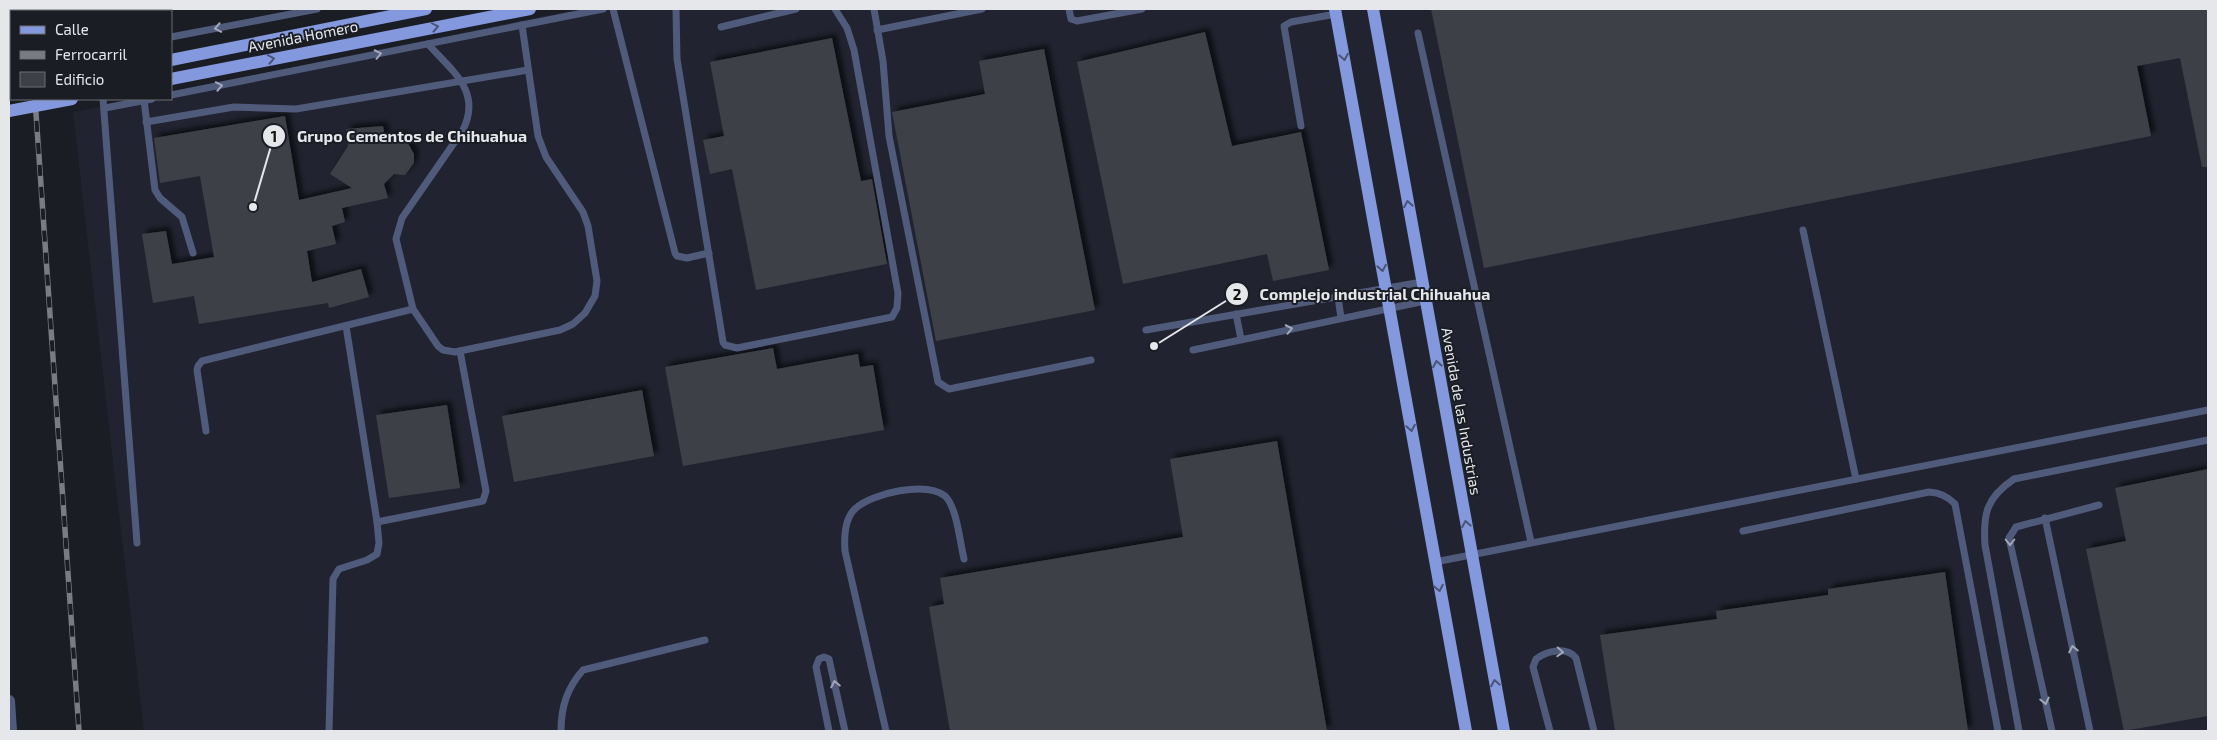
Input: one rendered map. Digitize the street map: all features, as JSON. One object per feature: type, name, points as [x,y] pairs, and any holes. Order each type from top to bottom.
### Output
[{"type":"main road","name":"Avenida Homero","points":[[172,60],[426,9]]},
{"type":"main road","name":"Avenida Homero","points":[[172,79],[530,9]]},
{"type":"main road","name":"Avenida de las Industrias","points":[[1373,9],[1504,731]]},
{"type":"main road","points":[[1335,11],[1466,731]]},
{"type":"main road","points":[[9,111],[67,100]]},
{"type":"street","points":[[9,702],[11,731]]},
{"type":"lane","points":[[269,9],[270,18]]},
{"type":"lane","points":[[172,37],[317,9]]},
{"type":"lane","points":[[172,95],[603,9]]},
{"type":"lane","points":[[613,9],[675,253],[686,258],[709,253]]},
{"type":"lane","points":[[676,9],[677,59],[723,342],[730,347],[892,317],[897,308],[898,293],[854,50],[847,28],[835,9]]},
{"type":"lane","points":[[721,27],[796,9]]},
{"type":"lane","points":[[874,9],[883,61],[889,136],[938,382],[949,389],[1091,360]]},
{"type":"lane","points":[[877,30],[982,9]]},
{"type":"lane","points":[[1069,9],[1071,19],[1077,21],[1142,9]]},
{"type":"lane","points":[[1300,126],[1284,26],[1291,22],[1335,11]]},
{"type":"lane","points":[[428,44],[460,82],[470,99],[469,117],[463,130],[402,218],[396,239],[413,309],[438,346],[449,352],[560,330],[573,324],[585,313],[591,305],[597,288],[588,226],[583,212],[540,145],[522,25]]},
{"type":"lane","points":[[1418,33],[1531,542]]},
{"type":"lane","points":[[146,122],[234,107],[296,109],[528,70]]},
{"type":"lane","points":[[104,100],[137,543]]},
{"type":"lane","points":[[105,108],[144,100],[155,190],[160,198],[182,217],[193,253]]},
{"type":"lane","points":[[1802,230],[1856,479]]},
{"type":"lane","points":[[1146,330],[1422,282]]},
{"type":"lane","points":[[1338,297],[1341,318]]},
{"type":"lane","points":[[1193,350],[1425,301]]},
{"type":"lane","points":[[206,431],[197,370],[199,363],[413,309]]},
{"type":"lane","points":[[1236,314],[1241,339]]},
{"type":"lane","points":[[329,731],[333,579],[339,569],[367,560],[376,554],[379,542],[346,326]]},
{"type":"lane","points":[[377,522],[483,501],[485,499],[486,491],[460,351]]},
{"type":"lane","points":[[1435,562],[2208,410]]},
{"type":"lane","points":[[2018,731],[1986,545],[1984,521],[1989,504],[2001,488],[2014,480],[2208,440]]},
{"type":"lane","points":[[886,731],[845,551],[844,539],[848,520],[856,508],[881,495],[904,490],[929,491],[944,496],[952,506],[964,559]]},
{"type":"lane","points":[[1743,531],[1929,492],[1939,493],[1949,499],[1955,504],[1998,731]]},
{"type":"lane","points":[[2052,731],[2009,538],[2016,527],[2099,505]]},
{"type":"lane","points":[[2045,518],[2090,731]]},
{"type":"lane","points":[[561,731],[565,698],[572,683],[583,670],[705,640]]},
{"type":"lane","points":[[1550,731],[1533,667],[1536,659],[1554,651],[1568,652],[1576,658],[1594,731]]},
{"type":"lane","points":[[829,731],[816,667],[819,659],[824,657],[829,658],[845,731]]},
{"type":"shaded area","points":[[578,9],[2208,9],[2208,731],[144,731],[73,112],[135,100],[172,100],[172,92]]},
{"type":"building","points":[[1431,9],[2208,9],[2208,167],[2202,167],[2180,58],[2137,66],[2151,136],[1484,268]]},
{"type":"building","points":[[1205,32],[1232,146],[1301,132],[1329,270],[1273,281],[1267,254],[1123,284],[1077,62]]},
{"type":"building","points":[[832,38],[861,181],[872,179],[887,264],[756,290],[732,169],[710,174],[703,140],[724,136],[710,62]]},
{"type":"building","points":[[1044,49],[1095,310],[936,341],[892,112],[985,94],[979,61]]},
{"type":"building","points":[[285,116],[299,200],[352,188],[330,174],[348,146],[346,129],[383,126],[385,137],[404,136],[414,154],[414,163],[405,175],[394,174],[384,184],[388,198],[342,208],[345,222],[332,226],[336,244],[307,251],[312,282],[361,269],[369,297],[329,308],[328,303],[199,324],[194,296],[153,303],[142,234],[166,231],[172,264],[214,257],[200,176],[160,183],[154,138]]},
{"type":"building","points":[[773,348],[777,369],[858,354],[860,367],[873,365],[884,430],[683,466],[665,367]]},
{"type":"building","points":[[642,390],[654,456],[514,482],[502,416]]},
{"type":"building","points":[[447,405],[460,488],[389,498],[376,415]]},
{"type":"building","points":[[1277,441],[1327,731],[950,731],[929,607],[944,604],[940,578],[1183,537],[1170,459]]},
{"type":"building","points":[[2208,469],[2208,716],[2124,731],[2086,549],[2126,541],[2115,488]]},
{"type":"building","points":[[1945,572],[1968,731],[1615,731],[1600,635],[1717,619],[1716,611],[1828,595],[1828,589]]},
{"type":"railway","points":[[35,100],[79,731]]},
{"type":"place","name":"Grupo Cementos de Chihuahua","points":[[253,207]]},
{"type":"place","name":"Complejo industrial Chihuahua","points":[[1154,346]]}]
